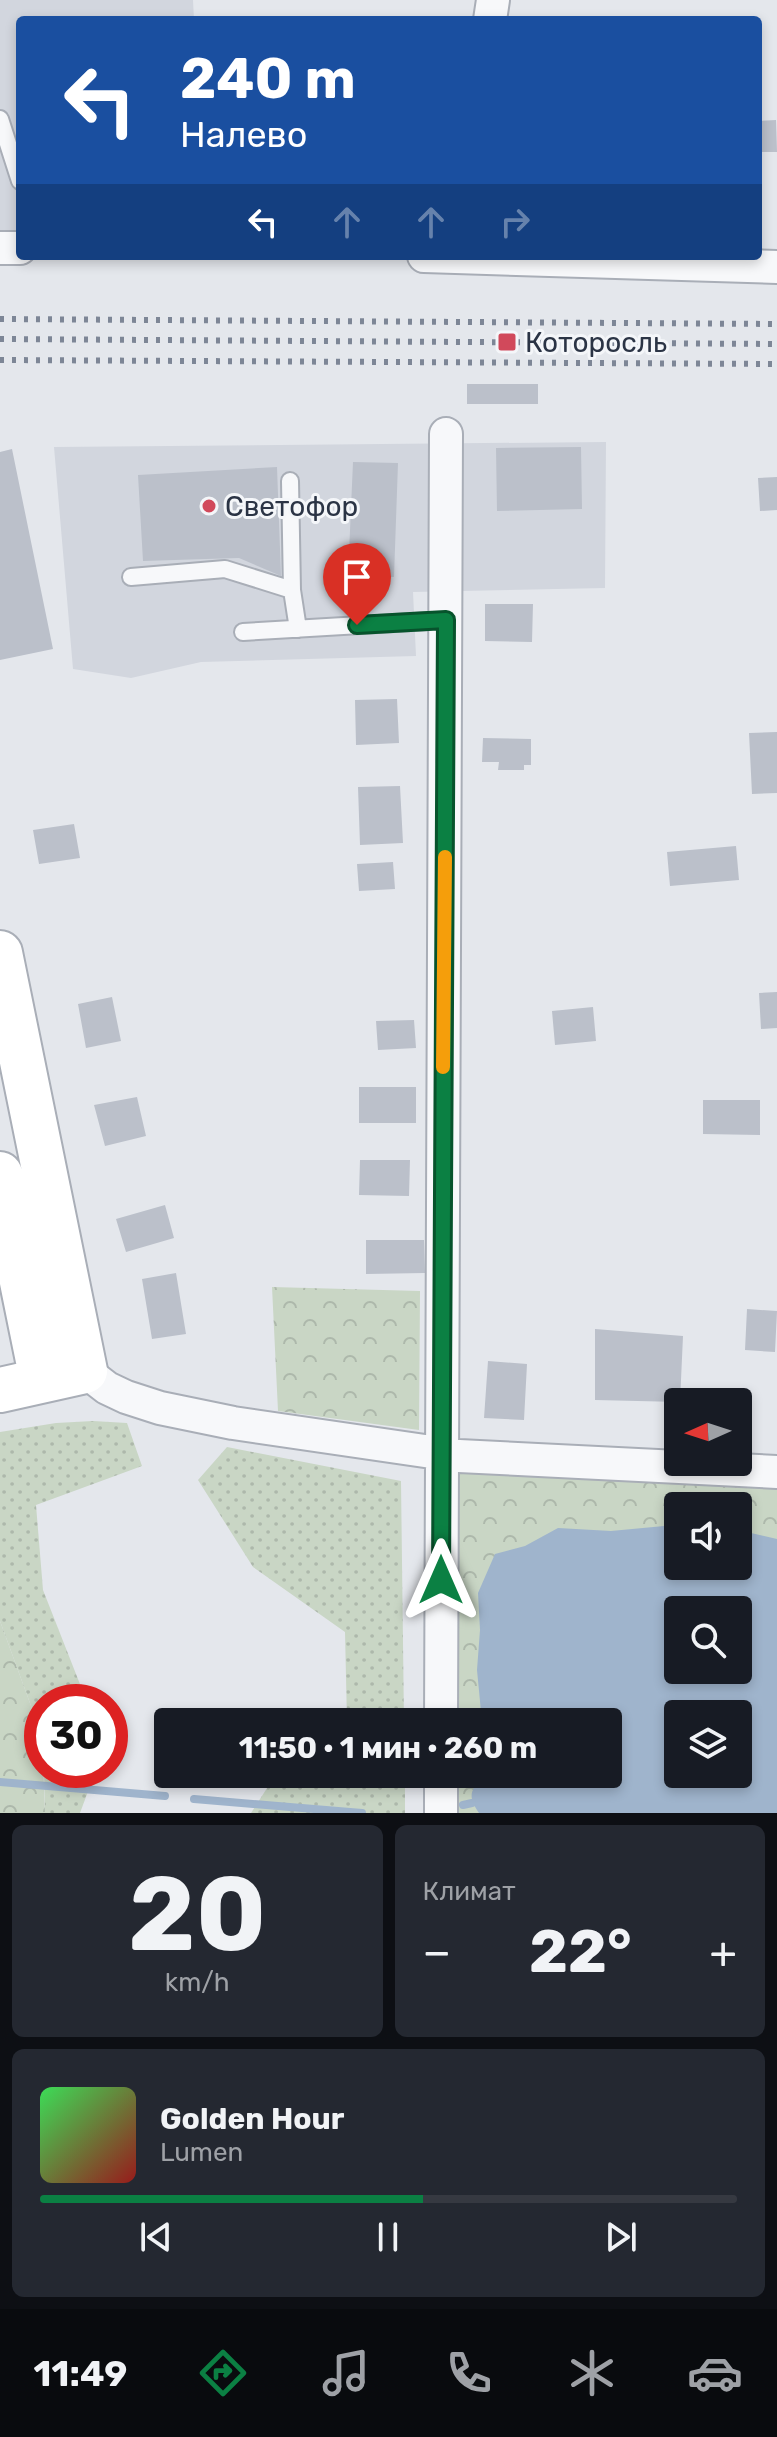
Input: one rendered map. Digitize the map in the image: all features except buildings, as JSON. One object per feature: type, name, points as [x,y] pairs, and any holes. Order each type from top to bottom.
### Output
[{"type":"main road","points":[[0,953],[85,1371],[0,1390]]},
{"type":"main road","points":[[0,1174],[42,1380]]},
{"type":"street","points":[[572,260],[777,267]]},
{"type":"street","points":[[441,1708],[446,434]]},
{"type":"street","points":[[85,1371],[107,1388],[160,1408],[233,1423],[459,1456],[777,1472]]},
{"type":"street","points":[[441,1788],[441,1813]]},
{"type":"lane","points":[[0,119],[16,169]]},
{"type":"lane","points":[[290,481],[292,590],[298,629]]},
{"type":"lane","points":[[131,577],[225,569],[292,590]]},
{"type":"lane","points":[[243,632],[446,620]]},
{"type":"shaded area","points":[[0,0],[193,0],[194,16],[16,16],[16,249],[0,249]]},
{"type":"shaded area","points":[[606,442],[605,588],[413,592],[416,656],[201,662],[131,678],[73,669],[54,447]]},
{"type":"green space","points":[[272,1287],[420,1291],[419,1430],[278,1411]]},
{"type":"green space","points":[[56,1423],[127,1423],[142,1466],[36,1505],[43,1590],[80,1684],[24,1684],[24,1687],[0,1621],[0,1432]]},
{"type":"green space","points":[[227,1447],[401,1481],[404,1708],[347,1708],[345,1632],[253,1567],[198,1480]]},
{"type":"green space","points":[[456,1473],[777,1480],[777,1813],[456,1813],[456,1788],[622,1788],[622,1708],[456,1708]]},
{"type":"green space","points":[[0,1621],[24,1687],[24,1788],[44,1788],[45,1813],[0,1813]]},
{"type":"green space","points":[[44,1788],[89,1788],[80,1813],[45,1813]]},
{"type":"green space","points":[[267,1788],[405,1788],[405,1813],[251,1813]]},
{"type":"water","points":[[664,1526],[664,1580],[752,1580],[752,1533],[777,1539],[777,1813],[479,1813],[472,1797],[474,1788],[622,1788],[622,1708],[481,1708],[477,1670],[480,1630],[478,1593],[495,1554],[525,1546],[558,1528],[611,1531]]},
{"type":"waterway","points":[[0,1782],[165,1796]]},
{"type":"waterway","points":[[194,1799],[362,1813]]},
{"type":"waterway","points":[[463,1805],[472,1803]]},
{"type":"railway","points":[[0,319],[777,324]]},
{"type":"railway","points":[[0,339],[777,344]]},
{"type":"railway","points":[[0,360],[777,364]]},
{"type":"slow traffic","points":[[443,1067],[445,857]]},
{"type":"place","name":"Которосль","points":[[507,342]]},
{"type":"place","name":"Светофор","points":[[209,506]]},
{"type":"route","points":[[357,625],[446,620],[441,1580]]}]
